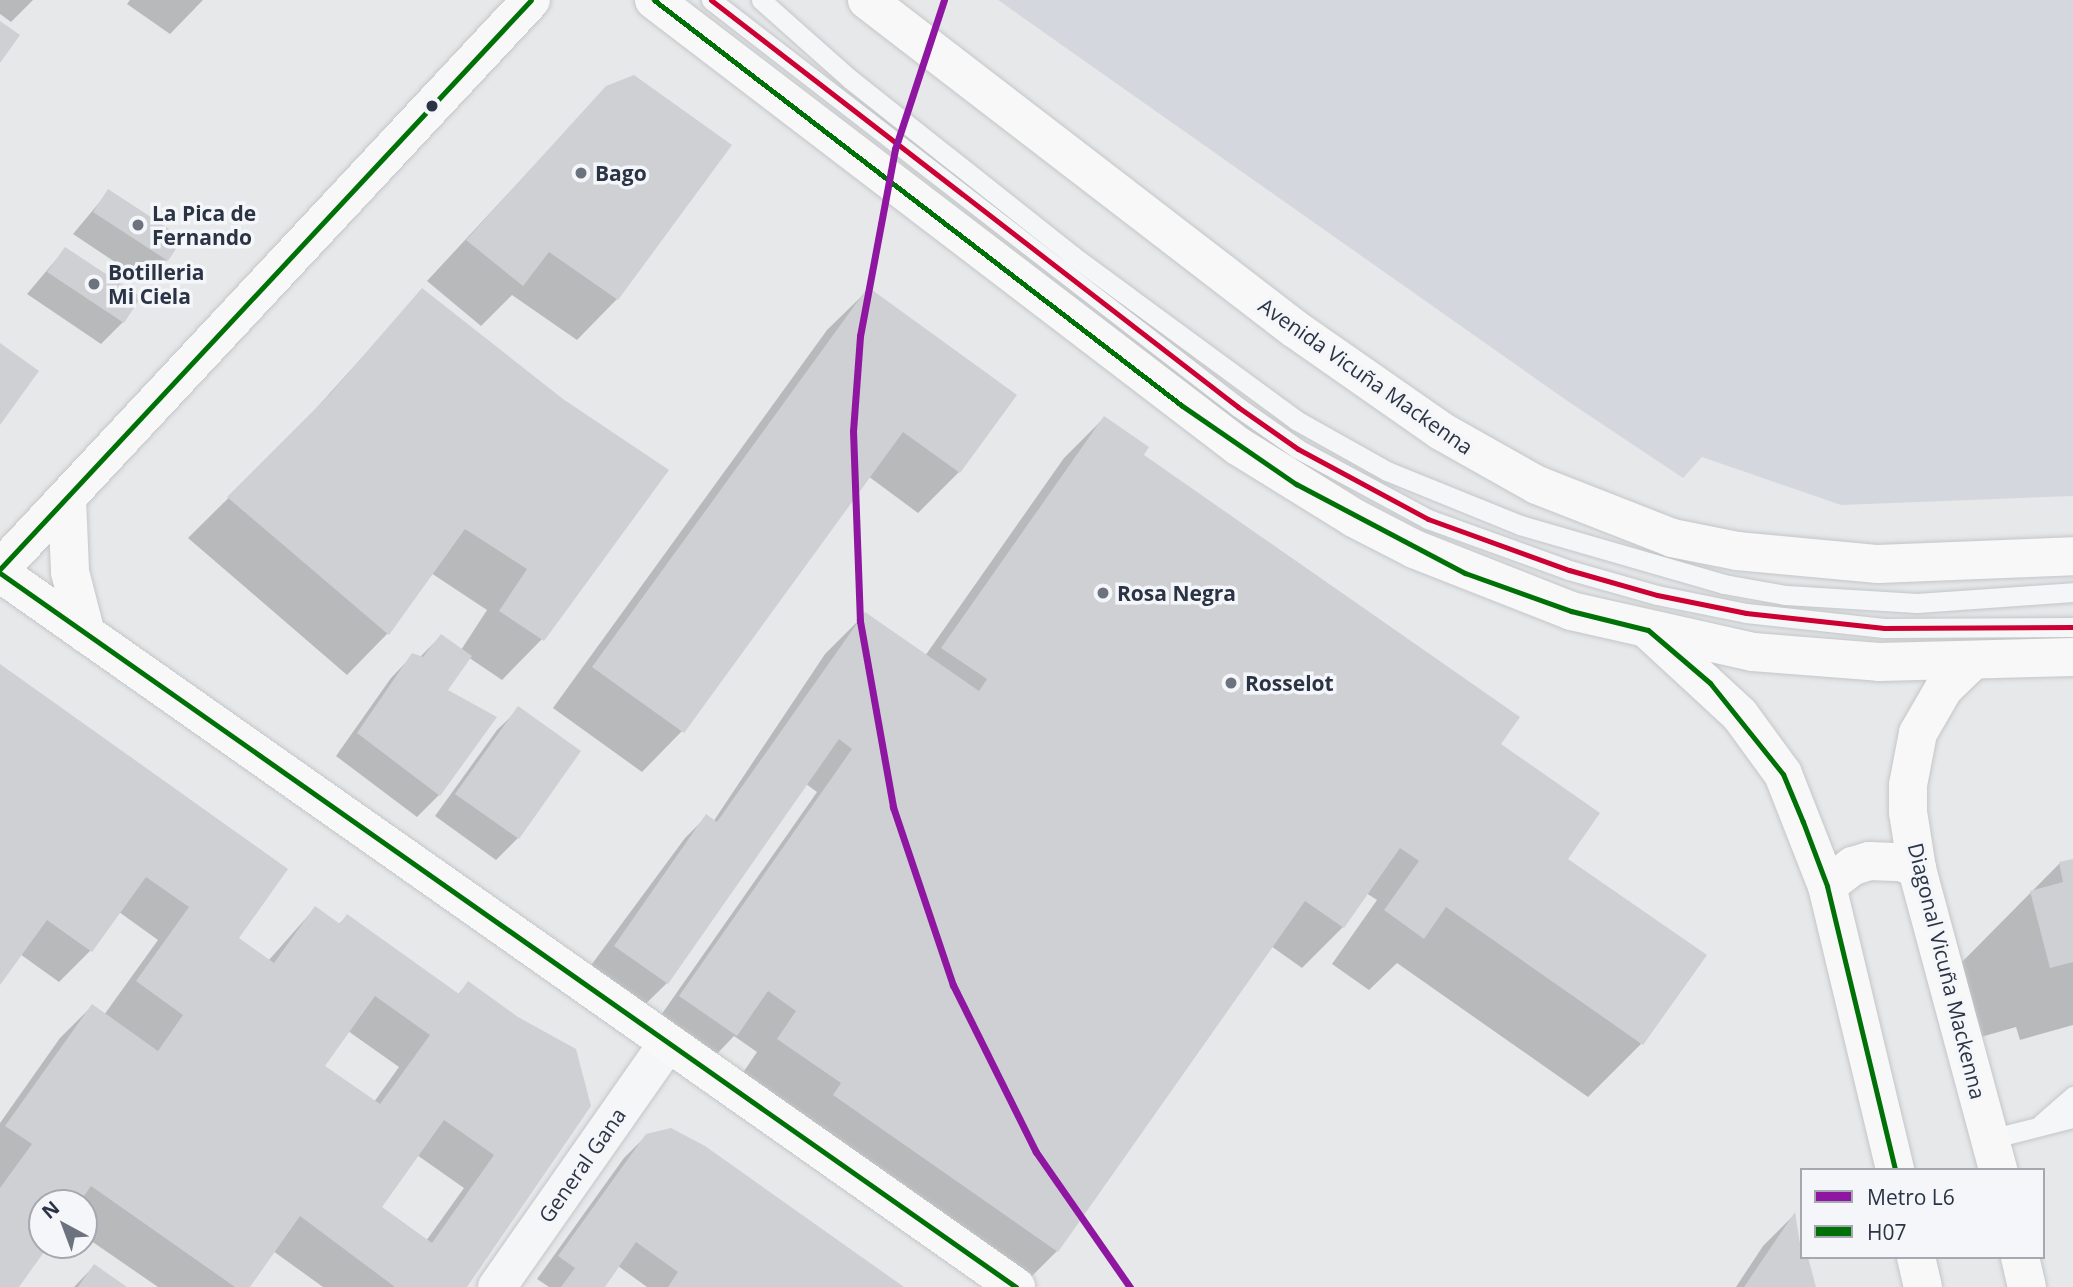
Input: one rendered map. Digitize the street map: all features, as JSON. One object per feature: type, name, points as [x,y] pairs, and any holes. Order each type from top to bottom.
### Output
[{"type":"main road","points":[[531,0],[0,571],[667,1044],[1016,1287]]},
{"type":"main road","points":[[654,0],[1181,405],[1296,484],[1465,573],[1571,611],[1753,652],[1879,662],[1970,663],[2073,657]]},
{"type":"main road","name":"Avenida Vicuña Mackenna","points":[[867,0],[1295,330],[1441,431],[1537,485],[1672,538],[1751,552],[1878,564],[2073,555]]},
{"type":"main road","points":[[67,499],[70,572],[86,634]]},
{"type":"main road","points":[[1648,630],[1710,683],[1768,751],[1783,774],[1827,886],[1895,1168]]},
{"type":"main road","name":"Diagonal Vicuña Mackenna","points":[[1970,663],[1930,709],[1912,758],[1908,812],[1917,869],[1994,1154]]},
{"type":"main road","points":[[1827,886],[1839,874],[1869,861],[1902,862],[1917,869]]},
{"type":"main road","points":[[1916,1259],[1923,1287]]},
{"type":"main road","points":[[2020,1259],[2027,1287]]},
{"type":"street","name":"General Gana","points":[[497,1287],[667,1044]]},
{"type":"lane","points":[[711,0],[1238,407],[1298,449],[1428,519],[1569,570],[1657,595],[1746,613],[1884,628],[2073,626]]},
{"type":"lane","points":[[761,0],[850,79],[1073,256],[1296,420],[1387,471],[1520,525],[1724,584],[1850,601],[1917,603],[2073,592]]},
{"type":"lane","points":[[1994,1154],[2041,1124],[2073,1096]]},
{"type":"lane","points":[[2041,1124],[2073,1118]]},
{"type":"shaded area","points":[[998,0],[2073,0],[2073,496],[1841,505],[1702,457],[1683,478],[1566,400]]},
{"type":"building","points":[[0,21],[20,35],[0,63]]},
{"type":"building","points":[[634,75],[732,145],[618,300],[549,252],[523,286],[466,240],[606,86]]},
{"type":"building","name":"La Pica de Fernando","points":[[108,189],[183,238],[168,261],[93,212]]},
{"type":"building","name":"Botilleria Mi Ciela","points":[[65,247],[141,297],[124,323],[47,272]]},
{"type":"building","points":[[868,287],[1017,395],[960,473],[903,432],[684,733],[592,667]]},
{"type":"building","points":[[422,288],[563,399],[669,470],[544,641],[499,611],[527,569],[465,529],[389,635],[227,497],[331,393]]},
{"type":"building","points":[[0,343],[39,371],[0,425]]},
{"type":"building","points":[[1104,416],[1149,447],[1144,455],[1520,717],[1501,744],[1600,813],[1568,859],[1707,955],[1643,1045],[1446,907],[1424,939],[1384,910],[1419,861],[1400,848],[1344,928],[1305,901],[1058,1252],[833,1095],[841,1083],[777,1039],[796,1011],[768,991],[737,1036],[679,996],[852,749],[839,739],[668,984],[614,946],[706,814],[717,822],[865,612],[979,691],[987,679],[941,648]]},
{"type":"building","points":[[441,634],[472,656],[448,690],[497,717],[440,796],[357,733],[412,653],[423,657]]},
{"type":"building","points":[[0,664],[288,869],[239,938],[274,963],[315,906],[340,924],[347,914],[459,994],[468,981],[518,1017],[576,1049],[591,1106],[467,1287],[395,1287],[300,1216],[250,1287],[235,1287],[91,1186],[89,1189],[28,1189],[28,1259],[39,1259],[19,1287],[0,1287],[0,1188],[32,1144],[5,1126],[92,1004],[158,1051],[183,1015],[136,981],[189,907],[146,877],[92,952],[47,920],[0,985]],"holes":[[[375,996],[430,1035],[380,1104],[325,1066]],[[444,1120],[494,1155],[432,1243],[382,1207]]]},
{"type":"building","points":[[518,706],[581,751],[519,839],[455,794]]},
{"type":"building","points":[[2073,859],[2073,962],[2050,968],[2030,891],[2063,882],[2059,862]]},
{"type":"building","points":[[671,1128],[705,1146],[904,1287],[668,1287],[678,1272],[636,1242],[605,1287],[561,1287],[575,1268],[558,1256],[646,1134]]},
{"type":"building","points":[[1795,1212],[1800,1259],[1809,1259],[1816,1287],[1744,1287]]},
{"type":"building","points":[[94,1264],[127,1287],[78,1287]]},
{"type":"metro line","name":"L6","points":[[944,0],[895,149],[860,336],[853,431],[860,621],[893,807],[953,985],[1036,1152],[1130,1287]]},
{"type":"transit line","name":"H07","points":[[0,569],[531,0]]},
{"type":"transit line","name":"H07","points":[[654,0],[1181,405],[1296,484],[1465,573],[1571,611],[1648,630],[1710,683],[1783,774],[1803,822],[1827,886],[1895,1168]]},
{"type":"transit line","points":[[711,0],[1238,407],[1298,449],[1428,519],[1569,570],[1657,595],[1746,613],[1884,628],[2073,627]]},
{"type":"transit line","name":"H07","points":[[0,573],[1016,1287]]},
{"type":"place","name":"Bago","points":[[581,173]]},
{"type":"place","name":"La Pica de Fernando","points":[[138,225]]},
{"type":"place","name":"Botilleria Mi Ciela","points":[[94,284]]},
{"type":"place","name":"Rosa Negra","points":[[1103,593]]},
{"type":"place","name":"Rosselot","points":[[1231,683]]}]
